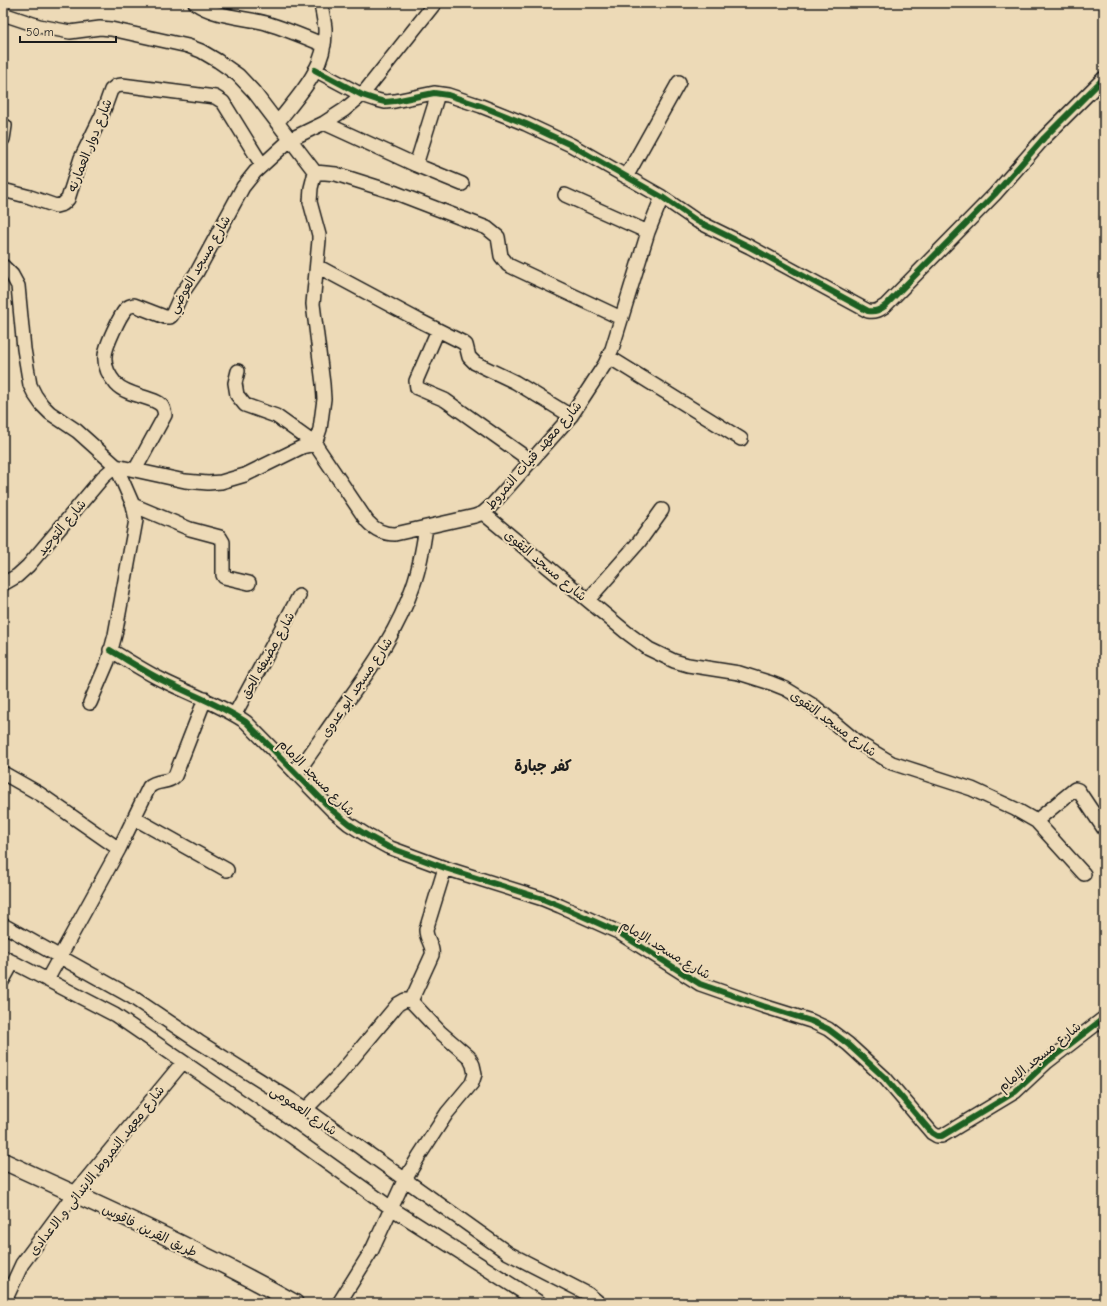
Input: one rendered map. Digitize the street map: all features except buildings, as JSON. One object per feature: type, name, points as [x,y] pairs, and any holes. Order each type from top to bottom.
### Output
[{"type":"street","points":[[195,3],[219,13],[265,23],[324,45]]},
{"type":"street","points":[[277,123],[310,82],[315,70],[324,45],[325,28],[321,3]]},
{"type":"street","name":"شارع مسجد العوضي","points":[[135,470],[165,415],[164,410],[159,403],[127,392],[116,384],[109,374],[106,366],[106,346],[123,312],[129,306],[134,306],[170,317],[243,187],[262,165],[291,139],[324,123],[344,110],[362,95],[435,3]]},
{"type":"street","points":[[3,14],[39,26],[70,32],[100,28],[112,29],[188,46],[218,61],[238,75],[254,92],[315,172],[310,202],[319,235],[313,304],[324,399],[321,422],[315,444],[302,447],[245,475],[221,482],[208,483],[185,481],[116,466]]},
{"type":"street","points":[[315,70],[362,95],[385,102],[421,95],[448,95],[526,124],[570,145],[662,197],[697,221],[750,247],[868,311],[877,311],[885,306],[995,194],[1044,138],[1104,78]]},
{"type":"street","points":[[626,177],[679,82]]},
{"type":"street","name":"شارع دوار العمارنه","points":[[3,190],[56,206],[63,204],[68,199],[81,158],[102,115],[111,90],[116,86],[122,85],[215,97],[223,102],[262,165]]},
{"type":"street","points":[[416,165],[438,94]]},
{"type":"street","points":[[324,123],[416,165],[462,184]]},
{"type":"street","points":[[3,125],[5,126],[6,130],[3,139]]},
{"type":"street","points":[[315,172],[336,174],[389,191],[487,228],[498,237],[501,256],[508,265],[621,318]]},
{"type":"street","points":[[564,195],[648,232]]},
{"type":"street","name":"شارع معهد فتيات النمروط","points":[[238,371],[234,383],[237,395],[245,405],[276,416],[315,444],[372,527],[383,533],[395,534],[483,513],[492,505],[571,416],[609,357],[648,232],[662,197]]},
{"type":"street","points":[[3,266],[12,275],[18,286],[24,349],[30,384],[35,396],[50,414],[82,436],[116,466],[133,505],[136,520],[115,635],[108,661],[90,703]]},
{"type":"street","points":[[317,266],[466,345],[469,357],[475,362],[522,386],[571,416]]},
{"type":"street","points":[[438,330],[416,381],[417,388],[444,400],[531,462]]},
{"type":"street","points":[[609,357],[741,439]]},
{"type":"street","name":"شارع التوحيد","points":[[3,584],[17,576],[28,566],[103,477],[116,466]]},
{"type":"street","points":[[133,505],[190,529],[220,537],[223,542],[222,575],[224,577],[249,584]]},
{"type":"street","points":[[588,600],[639,542],[662,510]]},
{"type":"street","name":"شارع مسجد التقوى","points":[[483,513],[637,641],[661,656],[688,665],[739,673],[786,689],[814,706],[858,742],[892,763],[972,790],[1015,809],[1036,821],[1084,874]]},
{"type":"street","name":"شارع مسجد ابو عدوى","points":[[296,774],[389,640],[402,614],[413,586],[421,558],[426,527]]},
{"type":"street","name":"شارع مضيفه الحق","points":[[235,714],[299,596]]},
{"type":"street","name":"شارع مسجد الإمام","points":[[110,650],[147,673],[235,714],[257,732],[332,810],[349,824],[388,847],[445,868],[554,904],[618,932],[700,984],[811,1021],[824,1027],[848,1044],[866,1060],[932,1133],[937,1136],[942,1136],[1015,1092],[1046,1062],[1104,1018]]},
{"type":"street","points":[[47,980],[152,784],[168,781],[175,776],[205,700]]},
{"type":"street","points":[[3,773],[40,794],[119,848]]},
{"type":"street","points":[[1036,821],[1075,789],[1078,790],[1104,829]]},
{"type":"street","points":[[134,818],[226,870]]},
{"type":"street","points":[[412,1001],[432,955],[432,948],[426,937],[426,930],[445,868]]},
{"type":"street","name":"شارع العمومى","points":[[3,925],[132,997],[199,1042],[306,1109],[404,1182],[508,1253],[588,1294],[599,1303]]},
{"type":"street","points":[[3,980],[8,960],[114,1015],[392,1206],[540,1303]]},
{"type":"street","points":[[306,1109],[338,1076],[398,1004],[405,1000],[412,1001],[440,1032],[469,1057],[473,1065],[475,1074],[472,1083],[447,1113],[430,1138],[404,1182],[392,1206],[381,1234],[339,1303]]},
{"type":"street","name":"شارع معهد النمروط الابتدائى و الاعدادى","points":[[4,1303],[22,1264],[74,1194],[183,1062]]},
{"type":"street","name":"طريق القرين, فاقوس","points":[[3,1160],[195,1251],[269,1288],[295,1303]]},
{"type":"cycle path","points":[[315,70],[362,95],[377,100],[385,102],[395,101],[434,93],[448,95],[526,124],[571,145],[662,197],[697,221],[750,247],[868,311],[877,310],[885,306],[995,194],[1044,138],[1104,78]]},
{"type":"cycle path","points":[[110,650],[145,671],[217,705],[246,722],[332,810],[349,824],[388,847],[445,868],[543,899],[560,906],[618,932],[700,984],[811,1021],[828,1029],[848,1044],[885,1078],[932,1133],[937,1136],[942,1136],[1015,1092],[1047,1062],[1104,1018]]},
{"type":"district","name":"كفر جبارة","points":[[543,766]]}]
